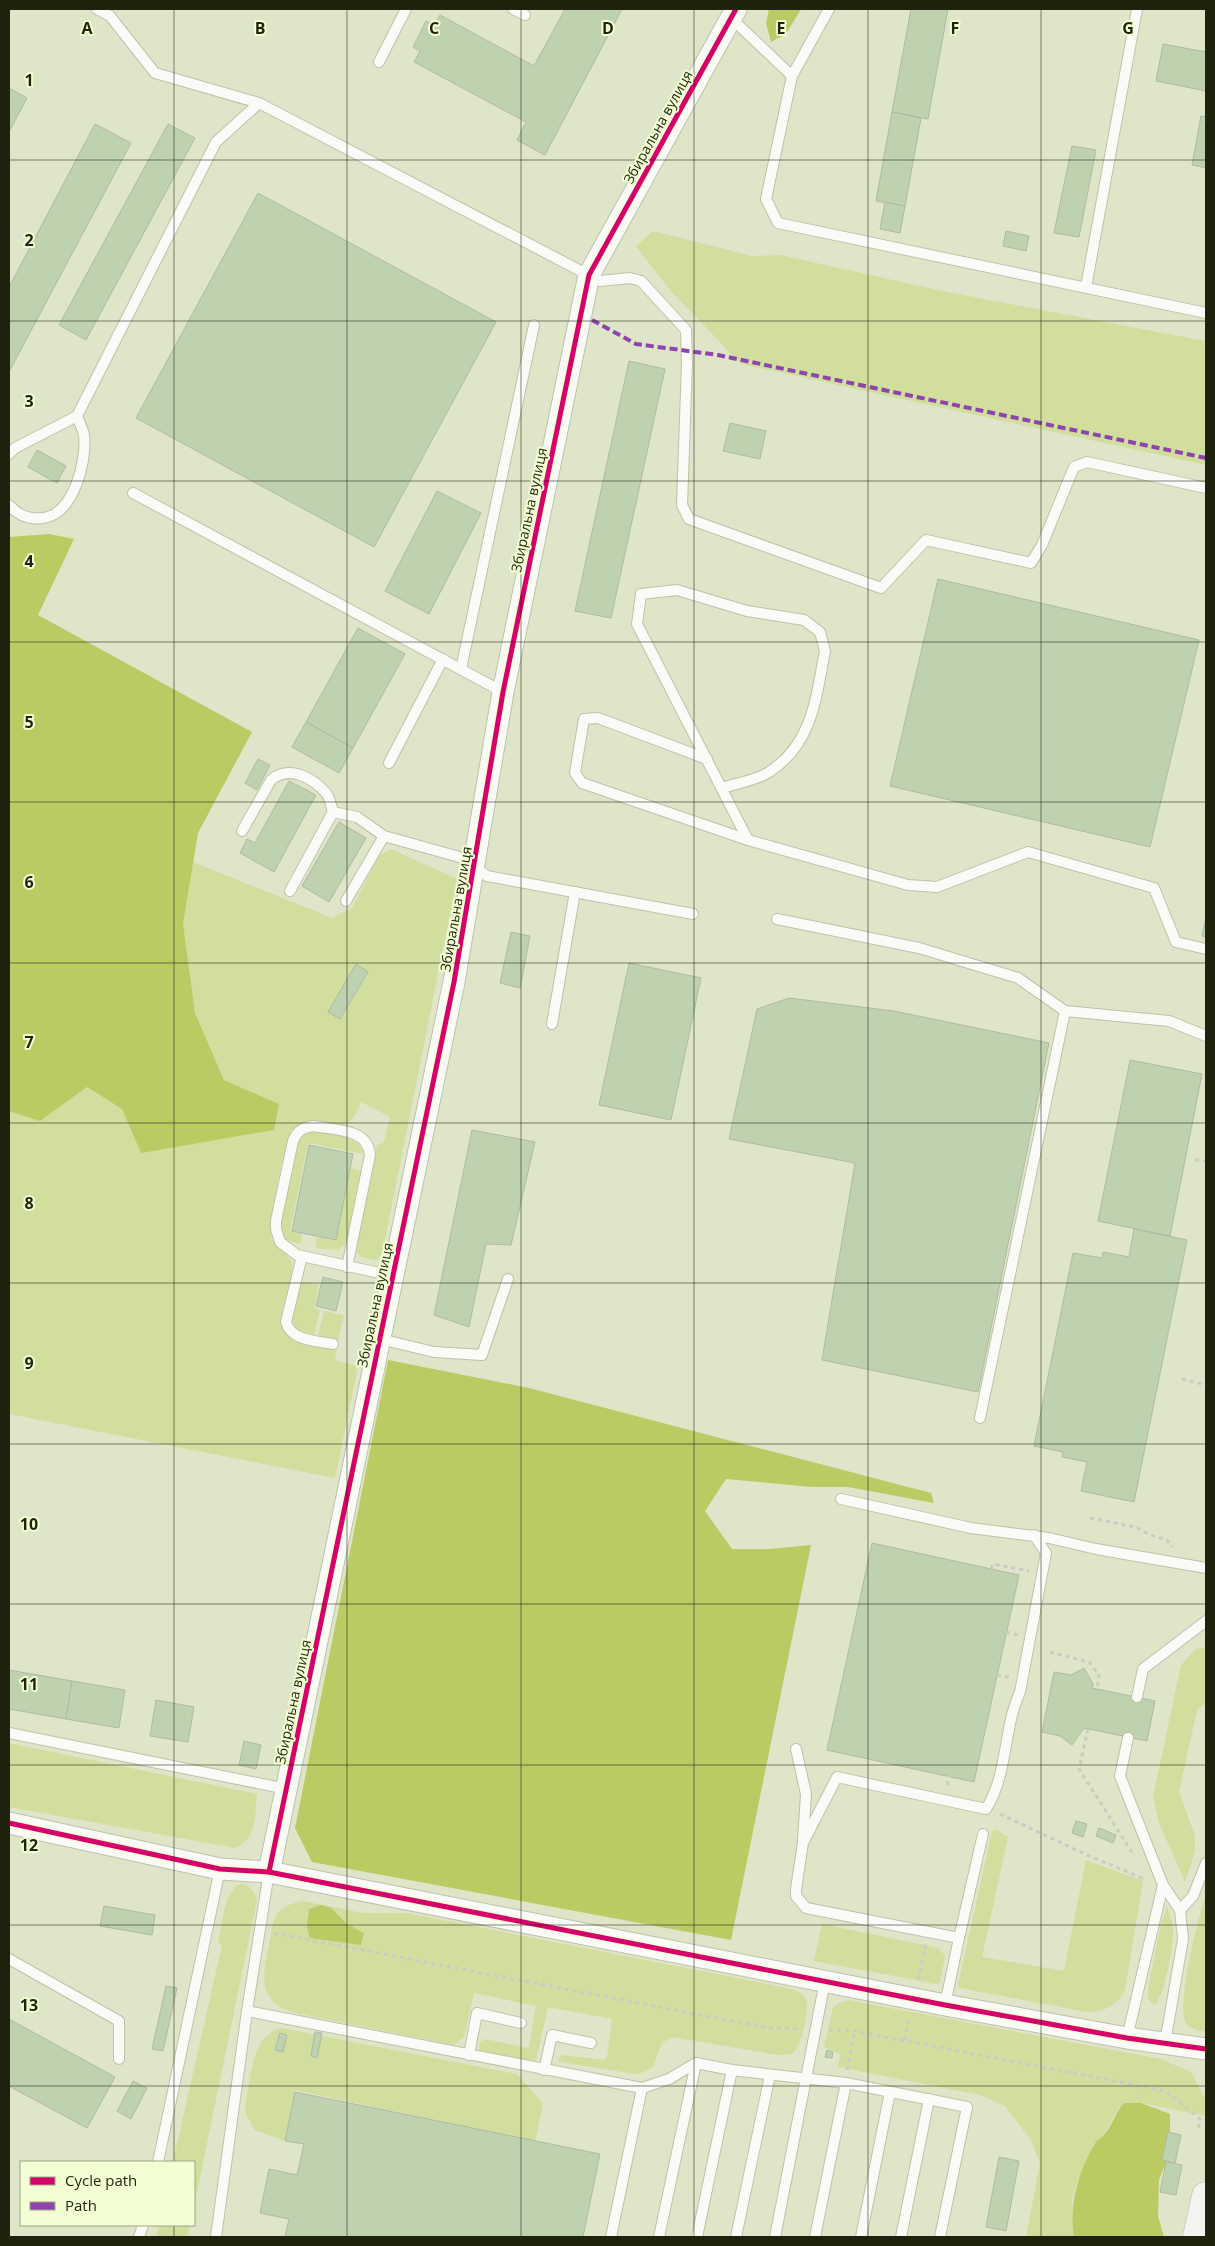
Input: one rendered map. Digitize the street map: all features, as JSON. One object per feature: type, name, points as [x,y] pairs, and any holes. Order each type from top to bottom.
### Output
[{"type":"main road","points":[[1198,2237],[1206,2196]]},
{"type":"street","name":"Збиральна вулиця","points":[[270,1872],[454,982],[503,692],[589,275],[733,14]]},
{"type":"street","points":[[10,1826],[220,1868],[270,1872],[945,2005],[1127,2038],[1206,2049]]},
{"type":"lane","points":[[97,9],[110,16],[154,73],[259,103],[600,281],[630,278],[641,282],[686,330],[688,364],[682,505],[689,519],[881,588],[926,540],[1031,563],[1046,536],[1074,467],[1087,462],[1206,488]]},
{"type":"lane","points":[[379,62],[406,9]]},
{"type":"lane","points":[[513,9],[525,15]]},
{"type":"lane","points":[[829,9],[792,76],[766,199],[778,223],[1206,313]]},
{"type":"lane","points":[[1086,287],[1137,9]]},
{"type":"lane","points":[[733,14],[792,76]]},
{"type":"lane","points":[[9,454],[16,448],[77,416],[216,142],[259,103]]},
{"type":"lane","points":[[461,669],[534,325]]},
{"type":"lane","points":[[9,505],[25,517],[37,519],[48,517],[67,505],[81,471],[84,434],[77,416]]},
{"type":"lane","points":[[133,494],[503,692]]},
{"type":"lane","points":[[722,788],[768,773],[792,753],[809,726],[825,651],[824,641],[813,625],[804,620],[747,611],[677,590],[641,594],[637,624],[748,840]]},
{"type":"lane","points":[[389,763],[443,659]]},
{"type":"lane","points":[[707,760],[598,718],[584,719],[575,773],[582,783],[748,840],[908,885],[937,887],[1028,852],[1154,888],[1176,942],[1206,949]]},
{"type":"lane","points":[[242,831],[271,780],[284,772],[299,774],[327,794],[333,812],[290,891]]},
{"type":"lane","points":[[333,812],[357,817],[384,836],[464,858],[487,876],[693,914]]},
{"type":"lane","points":[[346,901],[384,836]]},
{"type":"lane","points":[[552,1024],[575,892]]},
{"type":"lane","points":[[777,919],[920,948],[1018,978],[1065,1011],[1169,1022],[1206,1036]]},
{"type":"lane","points":[[980,1418],[1065,1011]]},
{"type":"lane","points":[[347,1267],[370,1155],[370,1146],[359,1135],[312,1126],[300,1130],[295,1135],[276,1229],[280,1242],[302,1256],[347,1267],[393,1276]]},
{"type":"lane","points":[[302,1256],[286,1322],[288,1327],[298,1336],[332,1344]]},
{"type":"lane","points":[[380,1339],[434,1352],[482,1356],[508,1279]]},
{"type":"lane","points":[[841,1499],[971,1528],[1034,1536],[1206,1568]]},
{"type":"lane","points":[[803,1843],[837,1777],[986,1809],[995,1795],[1013,1707],[1020,1692],[1046,1553],[1034,1536]]},
{"type":"lane","points":[[1137,1697],[1143,1669],[1204,1627]]},
{"type":"lane","points":[[9,1734],[287,1789]]},
{"type":"lane","points":[[1128,1738],[1120,1776],[1163,1885],[1180,1910],[1182,1939],[1165,2043]]},
{"type":"lane","points":[[796,1749],[806,1794],[803,1843],[796,1896],[806,1908],[959,1938]]},
{"type":"lane","points":[[945,2005],[983,1834]]},
{"type":"lane","points":[[1180,1910],[1193,1896],[1206,1863]]},
{"type":"lane","points":[[158,2161],[220,1868]]},
{"type":"lane","points":[[216,2237],[247,2011],[270,1872]]},
{"type":"lane","points":[[1127,2038],[1163,1885]]},
{"type":"lane","points":[[9,1959],[119,2021],[119,2059]]},
{"type":"lane","points":[[775,2237],[825,1981]]},
{"type":"lane","points":[[247,2011],[642,2088],[669,2079],[696,2062],[732,2070],[846,2083],[967,2107],[940,2237]]},
{"type":"lane","points":[[469,2055],[477,2013],[521,2023]]},
{"type":"lane","points":[[544,2070],[552,2035],[591,2043]]},
{"type":"lane","points":[[659,2237],[696,2062]]},
{"type":"lane","points":[[697,2237],[732,2070]]},
{"type":"lane","points":[[736,2237],[770,2075]]},
{"type":"lane","points":[[815,2237],[846,2083]]},
{"type":"lane","points":[[611,2237],[642,2088]]},
{"type":"lane","points":[[861,2237],[890,2092]]},
{"type":"lane","points":[[901,2237],[929,2099]]},
{"type":"path","points":[[1196,1160],[1206,1161]]},
{"type":"path","points":[[1182,1379],[1206,1385]]},
{"type":"path","points":[[1090,1518],[1136,1527],[1150,1535],[1167,1540],[1173,1548]]},
{"type":"path","points":[[1050,1652],[1089,1662],[1099,1675],[1097,1690]]},
{"type":"path","points":[[997,1675],[1012,1678]]},
{"type":"path","points":[[1088,1729],[1079,1769],[1137,1860]]},
{"type":"path","points":[[986,1809],[1142,1878],[1142,1868]]},
{"type":"path","points":[[918,1980],[929,1932]]},
{"type":"path","points":[[271,1933],[769,2028],[803,2029]]},
{"type":"path","points":[[905,2040],[911,2012]]},
{"type":"path","points":[[828,2030],[855,2031],[905,2040],[1166,2091],[1200,2119],[1198,2131]]},
{"type":"path","points":[[846,2083],[847,2068],[855,2031]]},
{"type":"green space","points":[[769,9],[801,9],[786,34],[771,42],[766,23]]},
{"type":"green space","points":[[653,231],[752,256],[781,255],[947,292],[1205,341],[1206,465],[741,364],[669,289],[636,246]]},
{"type":"green space","points":[[49,534],[74,539],[38,615],[252,732],[198,833],[183,924],[195,1013],[224,1080],[279,1104],[274,1130],[141,1153],[122,1109],[87,1087],[40,1121],[9,1111],[9,537]]},
{"type":"green space","points":[[391,849],[457,879],[382,1254],[376,1260],[361,1257],[356,1251],[377,1146],[384,1142],[390,1117],[361,1102],[350,1121],[344,1125],[303,1122],[291,1131],[281,1168],[272,1218],[272,1239],[289,1257],[292,1265],[292,1273],[281,1319],[287,1335],[297,1342],[310,1346],[337,1350],[335,1360],[358,1366],[335,1478],[9,1414],[9,1111],[40,1121],[87,1087],[122,1109],[141,1153],[279,1104],[224,1080],[195,1013],[183,925],[193,862],[332,918],[352,908],[379,856]]},
{"type":"green space","points":[[313,1131],[349,1139],[360,1147],[364,1154],[308,1143],[290,1231],[302,1234],[301,1243],[298,1244],[285,1239],[280,1225],[298,1143],[303,1135]]},
{"type":"green space","points":[[351,1168],[362,1171],[347,1241],[338,1250],[317,1248],[315,1245],[317,1237],[336,1241]]},
{"type":"green space","points":[[302,1283],[319,1285],[314,1308],[320,1310],[314,1335],[297,1330],[292,1320],[299,1287]]},
{"type":"green space","points":[[324,1311],[344,1315],[338,1340],[318,1336]]},
{"type":"green space","points":[[388,1360],[529,1388],[931,1493],[934,1503],[848,1487],[812,1487],[726,1479],[705,1511],[732,1549],[770,1549],[811,1545],[731,1940],[312,1862],[295,1828]]},
{"type":"green space","points":[[1202,1648],[1206,1650],[1206,1703],[1197,1710],[1179,1792],[1195,1836],[1195,1851],[1185,1882],[1159,1823],[1153,1797],[1181,1665],[1196,1649]]},
{"type":"green space","points":[[9,1743],[257,1794],[254,1825],[247,1839],[235,1848],[9,1807]]},
{"type":"green space","points":[[997,1830],[1008,1837],[982,1957],[1064,1971],[1086,1860],[1143,1881],[1125,1990],[1114,2004],[1099,2011],[1087,2012],[960,1988],[958,1985],[992,1831]]},
{"type":"green space","points":[[241,1883],[247,1886],[252,1889],[257,1900],[195,2202],[195,2161],[173,2161],[222,1945],[218,1942],[225,1909],[235,1887]]},
{"type":"green space","points":[[1206,1894],[1206,2030],[1200,2031],[1186,2024],[1184,1998],[1189,1960]]},
{"type":"green space","points":[[303,1901],[363,1913],[407,1913],[793,1989],[802,1994],[806,1999],[807,2011],[804,2028],[799,2044],[792,2054],[779,2055],[672,2037],[662,2043],[653,2067],[642,2073],[635,2074],[560,2062],[558,2059],[562,2055],[604,2060],[607,2056],[612,2019],[548,2007],[536,2060],[532,2062],[482,2052],[479,2049],[480,2042],[485,2039],[529,2048],[536,2006],[474,1993],[464,2037],[454,2045],[295,2013],[274,2002],[268,1995],[264,1977],[276,1915],[285,1907]]},
{"type":"green space","points":[[322,1905],[331,1908],[347,1924],[364,1933],[361,1945],[310,1938],[307,1927],[309,1909]]},
{"type":"green space","points":[[1167,1907],[1173,1930],[1172,1946],[1165,1982],[1158,2001],[1154,2005],[1148,1999],[1148,1989],[1161,1924]]},
{"type":"green space","points":[[822,1924],[939,1948],[945,1956],[940,1982],[937,1984],[814,1961]]},
{"type":"green space","points":[[848,2000],[1161,2059],[1191,2072],[1206,2101],[1206,2116],[1141,2103],[1124,2103],[1119,2108],[1079,2176],[1072,2199],[1074,2237],[1026,2237],[1040,2163],[1031,2140],[1005,2106],[980,2095],[838,2067],[840,2054],[824,2047],[833,2008],[837,2004]]},
{"type":"green space","points":[[282,2028],[517,2074],[543,2103],[535,2142],[295,2090],[285,2141],[255,2130],[246,2115],[245,2105],[254,2059],[264,2039],[272,2032]]},
{"type":"green space","points":[[1124,2103],[1141,2103],[1170,2114],[1170,2153],[1159,2180],[1158,2216],[1164,2237],[1074,2237],[1074,2200],[1084,2164],[1096,2142],[1107,2131]]},
{"type":"green space","points":[[159,2226],[190,2226],[188,2237],[156,2237]]},
{"type":"building","points":[[565,9],[622,9],[545,155],[517,140],[526,122],[414,62],[420,51],[413,47],[426,21],[434,25],[440,15],[534,66]]},
{"type":"building","points":[[911,9],[948,9],[928,119],[892,112]]},
{"type":"building","points":[[1163,44],[1206,52],[1206,91],[1156,81]]},
{"type":"building","points":[[9,88],[27,98],[9,132]]},
{"type":"building","points":[[892,112],[921,118],[905,206],[876,201]]},
{"type":"building","points":[[1201,116],[1206,117],[1206,168],[1192,165]]},
{"type":"building","points":[[95,124],[131,143],[9,372],[9,287]]},
{"type":"building","points":[[168,124],[195,138],[86,340],[59,325]]},
{"type":"building","points":[[1072,146],[1096,150],[1079,237],[1054,233]]},
{"type":"building","points":[[258,193],[496,322],[374,547],[136,418]]},
{"type":"building","points":[[885,202],[905,206],[900,233],[880,229]]},
{"type":"building","points":[[1006,231],[1029,236],[1026,251],[1003,246]]},
{"type":"building","points":[[629,361],[665,369],[611,618],[575,611]]},
{"type":"building","points":[[730,423],[766,431],[760,459],[723,451]]},
{"type":"building","points":[[37,450],[66,466],[57,483],[28,467]]},
{"type":"building","points":[[437,491],[481,513],[429,614],[385,591]]},
{"type":"building","points":[[938,579],[1199,640],[1150,847],[890,786]]},
{"type":"building","points":[[358,628],[405,654],[353,748],[306,722]]},
{"type":"building","points":[[306,722],[353,748],[339,773],[292,747]]},
{"type":"building","points":[[258,759],[270,765],[257,790],[245,783]]},
{"type":"building","points":[[289,781],[316,795],[274,872],[240,853],[247,839],[255,843]]},
{"type":"building","points":[[339,822],[366,838],[329,902],[302,886]]},
{"type":"building","points":[[1206,917],[1206,937],[1202,936]]},
{"type":"building","points":[[511,932],[530,936],[520,988],[500,983]]},
{"type":"building","points":[[629,963],[701,978],[671,1120],[599,1105]]},
{"type":"building","points":[[356,964],[368,972],[340,1019],[328,1012]]},
{"type":"building","points":[[789,998],[894,1011],[1049,1043],[978,1392],[822,1360],[855,1163],[729,1139],[757,1009]]},
{"type":"building","points":[[1130,1060],[1202,1074],[1170,1236],[1098,1221]]},
{"type":"building","points":[[472,1130],[535,1142],[511,1245],[486,1244],[469,1327],[434,1315]]},
{"type":"building","points":[[309,1145],[353,1154],[336,1240],[292,1231]]},
{"type":"building","points":[[1134,1229],[1187,1240],[1134,1502],[1081,1491],[1087,1462],[1062,1457],[1063,1452],[1034,1446],[1073,1253],[1102,1258],[1103,1252],[1129,1257]]},
{"type":"building","points":[[323,1277],[343,1282],[336,1311],[316,1306]]},
{"type":"building","points":[[872,1543],[1019,1575],[974,1782],[827,1750]]},
{"type":"building","points":[[1084,1668],[1093,1684],[1092,1688],[1155,1701],[1147,1741],[1084,1728],[1072,1745],[1060,1736],[1042,1732],[1054,1672],[1071,1675]]},
{"type":"building","points":[[9,1670],[72,1681],[66,1719],[9,1709]]},
{"type":"building","points":[[72,1681],[125,1690],[119,1728],[66,1719]]},
{"type":"building","points":[[156,1700],[194,1707],[188,1742],[150,1736]]},
{"type":"building","points":[[244,1741],[261,1745],[256,1769],[239,1765]]},
{"type":"building","points":[[1076,1821],[1087,1824],[1083,1837],[1072,1833]]},
{"type":"building","points":[[1099,1828],[1116,1835],[1113,1843],[1096,1836]]},
{"type":"building","points":[[104,1906],[155,1915],[152,1935],[100,1926]]},
{"type":"building","points":[[166,1986],[177,1988],[163,2051],[152,2049]]},
{"type":"building","points":[[9,2019],[115,2077],[87,2128],[9,2086]]},
{"type":"building","points":[[315,2032],[322,2033],[317,2058],[311,2056]]},
{"type":"building","points":[[280,2033],[287,2035],[283,2052],[275,2050]]},
{"type":"building","points":[[827,2050],[833,2052],[832,2058],[825,2057]]},
{"type":"building","points":[[133,2081],[147,2088],[131,2119],[117,2111]]},
{"type":"building","points":[[295,2092],[600,2154],[583,2237],[285,2237],[289,2219],[260,2213],[269,2169],[297,2175],[304,2144],[285,2141]]},
{"type":"building","points":[[1168,2132],[1181,2135],[1175,2163],[1162,2160]]},
{"type":"building","points":[[999,2157],[1019,2161],[1006,2231],[986,2227]]},
{"type":"building","points":[[1166,2162],[1182,2165],[1176,2195],[1160,2192]]},
{"type":"marked path","points":[[592,320],[636,344],[718,355],[1206,458]]},
{"type":"cycle path","points":[[269,1872],[454,982],[503,692],[589,275],[736,9]]},
{"type":"cycle path","points":[[9,1823],[220,1869],[269,1872],[945,2005],[1127,2038],[1206,2049]]}]
